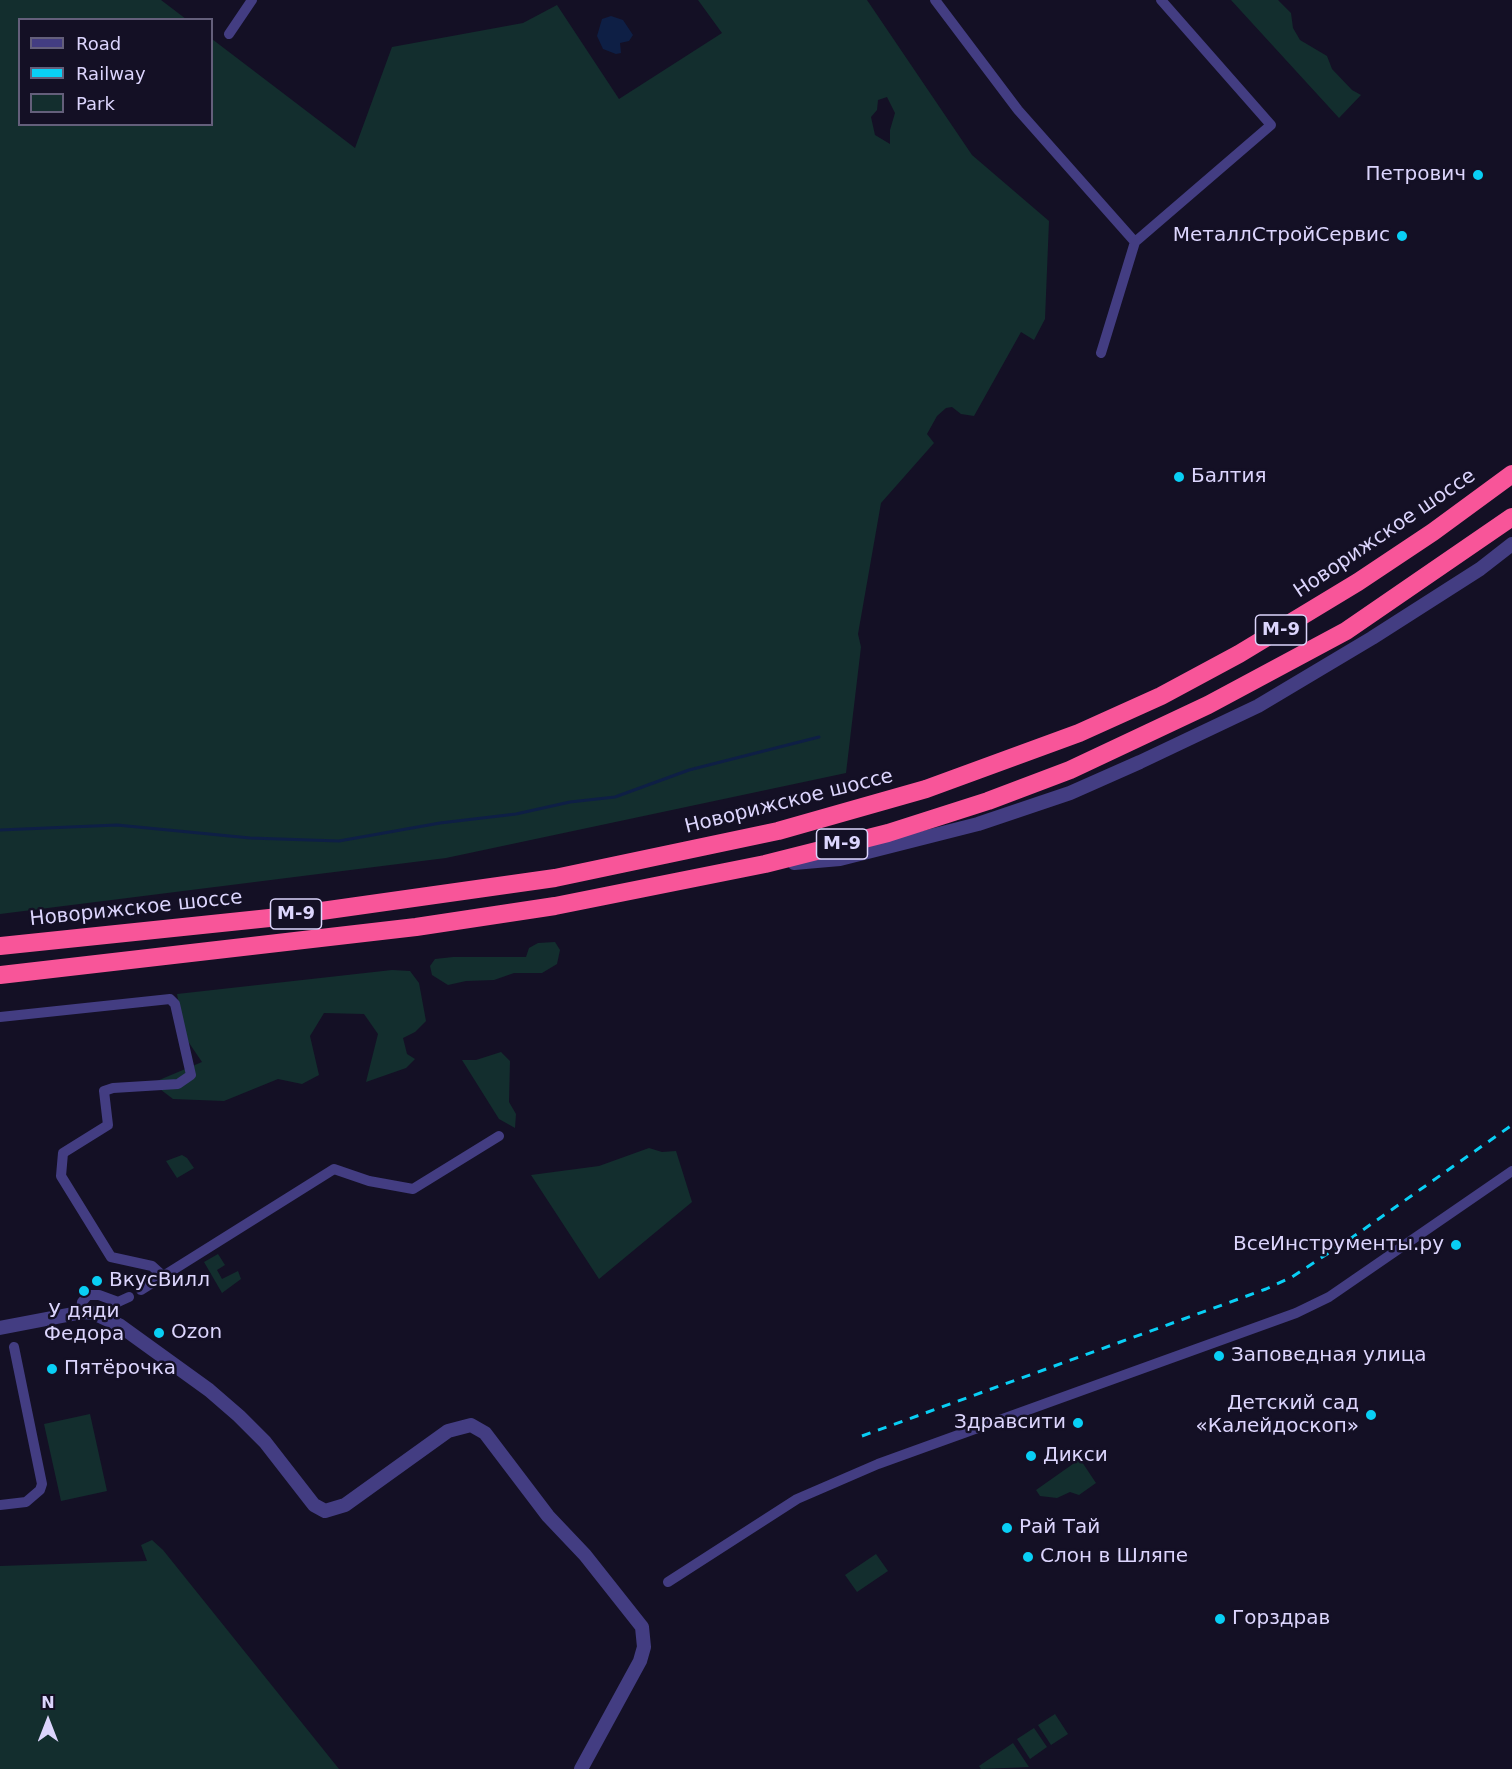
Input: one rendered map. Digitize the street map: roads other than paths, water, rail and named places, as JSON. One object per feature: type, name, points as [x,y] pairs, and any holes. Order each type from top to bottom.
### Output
[{"type":"highway","name":"Новорижское шоссе","points":[[0,946],[279,916],[555,878],[778,831],[926,789],[1090,728],[1161,696],[1239,654],[1367,576],[1433,532],[1512,474]]},
{"type":"highway","name":"М-9","points":[[0,975],[416,927],[566,904],[765,864],[888,833],[988,801],[1130,743],[1291,663],[1346,631],[1512,517]]},
{"type":"street","points":[[229,34],[252,0]]},
{"type":"street","points":[[934,0],[1018,110],[1135,243]]},
{"type":"street","points":[[1101,353],[1135,243],[1271,125],[1161,0]]},
{"type":"street","points":[[765,864],[840,859],[886,849],[978,824],[1070,793],[1258,706],[1372,638],[1480,568],[1512,544]]},
{"type":"street","points":[[0,1017],[170,999],[175,1004],[191,1075],[178,1083],[113,1088],[104,1091],[108,1125],[63,1153],[61,1176],[111,1257],[152,1266],[163,1276]]},
{"type":"street","points":[[141,1290],[242,1229],[334,1169],[369,1181],[413,1189],[499,1136]]},
{"type":"street","points":[[668,1582],[798,1499],[848,1477],[1296,1313],[1329,1297],[1512,1170]]},
{"type":"street","points":[[81,1312],[82,1302],[88,1295],[99,1295],[118,1302],[129,1298]]},
{"type":"street","points":[[0,1328],[81,1312],[93,1313],[119,1325],[208,1390],[266,1442],[319,1509],[331,1511],[345,1505],[457,1427],[471,1425],[485,1433],[548,1516],[585,1555],[642,1627],[644,1647],[640,1661],[581,1769]]},
{"type":"street","points":[[0,1505],[26,1502],[40,1490],[42,1484],[15,1347]]},
{"type":"water","points":[[611,16],[623,20],[633,35],[629,41],[620,43],[621,53],[616,54],[603,49],[597,36],[602,19]]},
{"type":"waterway","points":[[0,830],[117,825],[250,838],[339,841],[440,823],[516,814],[570,802],[615,797],[689,770],[819,737]]},
{"type":"railway","points":[[862,1436],[1266,1289],[1292,1277],[1512,1125]]},
{"type":"place","name":"Петрович","points":[[1478,175]]},
{"type":"place","name":"МеталлСтройСервис","points":[[1402,236]]},
{"type":"place","name":"Балтия","points":[[1179,477]]},
{"type":"place","name":"ВсеИнструменты.ру","points":[[1456,1245]]},
{"type":"place","name":"ВкусВилл","points":[[97,1281]]},
{"type":"place","name":"У дяди Федора","points":[[84,1291]]},
{"type":"place","name":"Ozon","points":[[159,1333]]},
{"type":"place","name":"Заповедная улица","points":[[1219,1356]]},
{"type":"place","name":"Пятёрочка","points":[[52,1369]]},
{"type":"place","name":"Детский сад «Калейдоскоп»","points":[[1371,1415]]},
{"type":"place","name":"Здравсити","points":[[1078,1423]]},
{"type":"place","name":"Дикси","points":[[1031,1456]]},
{"type":"place","name":"Рай Тай","points":[[1007,1528]]},
{"type":"place","name":"Слон в Шляпе","points":[[1028,1557]]},
{"type":"place","name":"Горздрав","points":[[1220,1619]]}]
